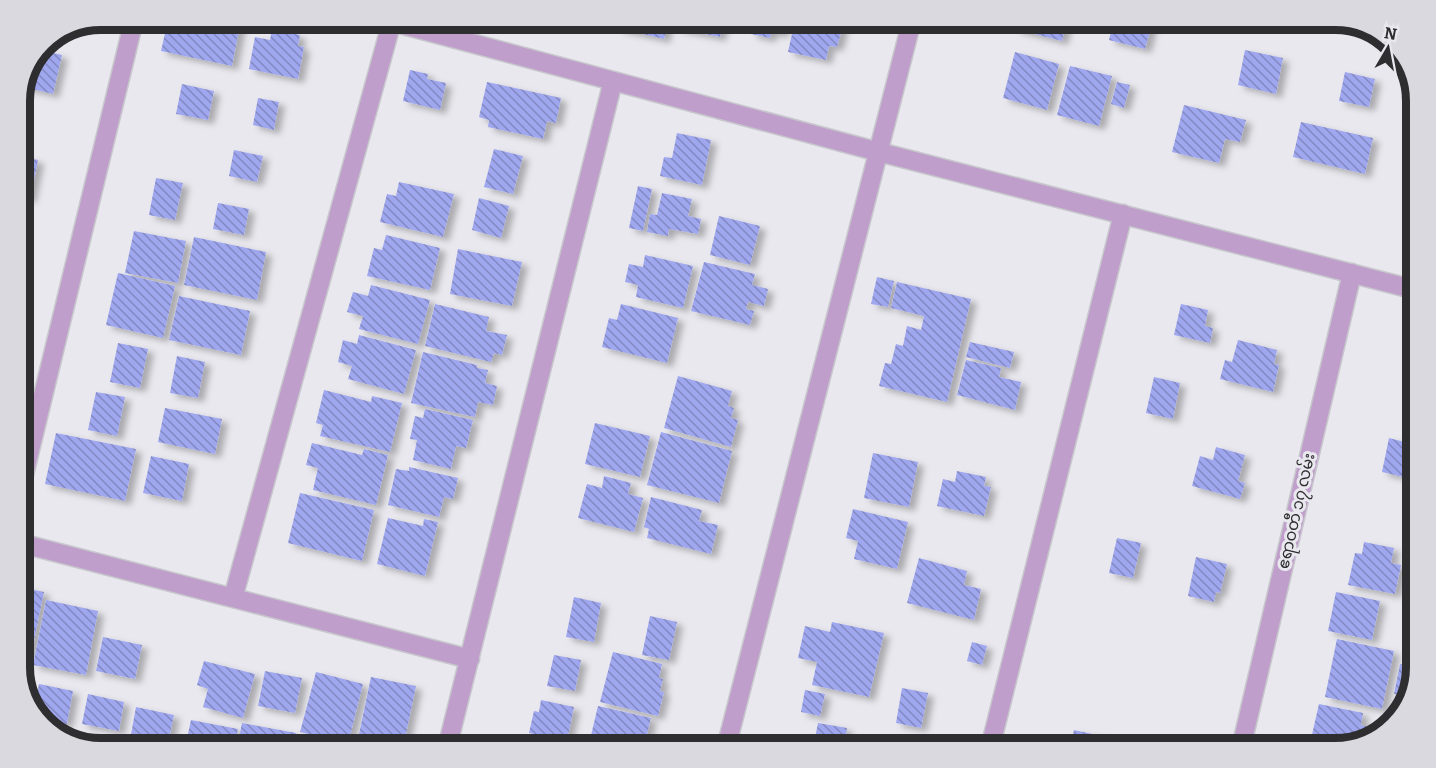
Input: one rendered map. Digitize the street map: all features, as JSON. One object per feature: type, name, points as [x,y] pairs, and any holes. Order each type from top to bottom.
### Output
[{"type":"street","points":[[30,450],[132,30]]},
{"type":"street","points":[[233,598],[385,30]]},
{"type":"street","points":[[425,30],[879,152],[1406,287]]},
{"type":"street","points":[[729,738],[910,30]]},
{"type":"street","points":[[450,738],[613,81]]},
{"type":"street","points":[[992,738],[1123,214]]},
{"type":"street","name":"ဧရာဝတီ ၁၇ လမ်း","points":[[1243,738],[1352,273]]},
{"type":"street","points":[[30,546],[470,659]]},
{"type":"building","points":[[166,30],[239,30],[232,66],[161,51]]},
{"type":"building","points":[[272,30],[300,35],[298,46],[304,47],[298,79],[249,69],[255,37],[270,40]]},
{"type":"building","points":[[626,30],[666,30],[664,39]]},
{"type":"building","points":[[686,30],[722,30],[720,37]]},
{"type":"building","points":[[752,30],[783,30],[782,34],[772,31],[770,38],[751,34]]},
{"type":"building","points":[[793,30],[842,30],[837,47],[829,46],[826,60],[788,52]]},
{"type":"building","points":[[1019,30],[1065,30],[1062,41]]},
{"type":"building","points":[[1112,30],[1150,30],[1145,49],[1109,40]]},
{"type":"building","points":[[1245,50],[1283,58],[1276,94],[1238,85]]},
{"type":"building","points":[[50,52],[62,55],[53,94],[31,89],[35,74]]},
{"type":"building","points":[[1015,52],[1059,64],[1047,110],[1003,98]]},
{"type":"building","points":[[1070,66],[1112,76],[1099,126],[1057,115]]},
{"type":"building","points":[[410,70],[428,74],[427,79],[446,83],[440,110],[403,101]]},
{"type":"building","points":[[1345,72],[1375,79],[1369,107],[1339,101]]},
{"type":"building","points":[[487,82],[561,98],[556,123],[547,121],[543,139],[488,127],[489,120],[479,117]]},
{"type":"building","points":[[1117,82],[1130,85],[1124,108],[1111,104]]},
{"type":"building","points":[[182,84],[214,91],[208,120],[176,114]]},
{"type":"building","points":[[258,98],[279,102],[274,130],[253,125]]},
{"type":"building","points":[[1184,105],[1246,120],[1240,142],[1225,139],[1219,163],[1172,152]]},
{"type":"building","points":[[1301,122],[1373,138],[1365,174],[1293,157]]},
{"type":"building","points":[[677,133],[711,140],[702,185],[660,176],[664,157],[672,158]]},
{"type":"building","points":[[494,149],[523,156],[513,194],[484,187]]},
{"type":"building","points":[[234,150],[263,156],[257,182],[229,176]]},
{"type":"building","points":[[30,158],[38,160],[30,199]]},
{"type":"building","points":[[156,178],[183,183],[175,220],[149,215]]},
{"type":"building","points":[[399,182],[454,194],[443,237],[380,222],[387,194],[396,196]]},
{"type":"building","points":[[638,186],[652,189],[643,231],[629,228]]},
{"type":"building","points":[[662,193],[692,199],[688,216],[701,219],[698,234],[669,229],[668,236],[647,232],[650,214],[657,215]]},
{"type":"building","points":[[479,198],[509,206],[501,238],[472,230]]},
{"type":"building","points":[[218,203],[249,209],[244,235],[213,229]]},
{"type":"building","points":[[719,216],[760,226],[750,265],[710,255]]},
{"type":"building","points":[[134,231],[186,241],[178,283],[125,273]]},
{"type":"building","points":[[386,235],[440,248],[430,290],[367,276],[374,248],[382,250]]},
{"type":"building","points":[[194,237],[266,252],[257,300],[184,285]]},
{"type":"building","points":[[458,249],[522,262],[512,306],[450,294]]},
{"type":"building","points":[[645,255],[693,266],[683,308],[636,297],[638,285],[625,282],[629,264],[643,267]]},
{"type":"building","points":[[704,262],[755,274],[752,285],[768,289],[764,306],[748,302],[746,309],[754,311],[750,325],[691,311]]},
{"type":"building","points":[[118,273],[175,286],[163,338],[106,325]]},
{"type":"building","points":[[877,277],[894,281],[888,307],[871,304]]},
{"type":"building","points":[[897,282],[971,299],[947,402],[879,386],[885,363],[891,364],[896,344],[903,346],[907,326],[921,330],[924,316],[891,308]]},
{"type":"building","points":[[371,285],[430,300],[418,344],[359,329],[363,316],[347,312],[353,292],[368,296]]},
{"type":"building","points":[[179,296],[250,311],[241,355],[169,340]]},
{"type":"building","points":[[435,304],[489,317],[486,331],[507,335],[502,355],[494,353],[491,362],[425,346]]},
{"type":"building","points":[[621,304],[678,318],[667,363],[602,347],[609,318],[617,320]]},
{"type":"building","points":[[1181,304],[1208,310],[1205,326],[1213,328],[1210,343],[1174,335]]},
{"type":"building","points":[[359,335],[416,350],[404,394],[348,379],[352,366],[338,362],[343,340],[357,344]]},
{"type":"building","points":[[1238,340],[1277,350],[1274,364],[1279,365],[1273,392],[1220,379],[1225,360],[1232,362]]},
{"type":"building","points":[[970,342],[1014,352],[1010,368],[966,357]]},
{"type":"building","points":[[118,343],[148,349],[140,388],[110,382]]},
{"type":"building","points":[[423,352],[477,365],[477,368],[488,370],[485,383],[497,386],[493,405],[478,402],[475,417],[411,403]]},
{"type":"building","points":[[177,356],[205,362],[198,398],[170,393]]},
{"type":"building","points":[[966,360],[1001,368],[999,377],[1021,382],[1015,410],[957,395]]},
{"type":"building","points":[[678,376],[732,391],[728,406],[734,408],[731,418],[738,420],[731,447],[664,428]]},
{"type":"building","points":[[1154,377],[1180,383],[1173,419],[1146,413]]},
{"type":"building","points":[[324,390],[371,402],[372,396],[402,403],[390,452],[320,436],[323,425],[316,423]]},
{"type":"building","points":[[96,392],[125,397],[117,436],[88,430]]},
{"type":"building","points":[[165,408],[222,419],[215,454],[158,442]]},
{"type":"building","points":[[425,409],[473,420],[466,448],[456,446],[451,469],[413,460],[417,440],[410,439],[415,416],[423,418]]},
{"type":"building","points":[[595,423],[650,436],[640,477],[585,464]]},
{"type":"building","points":[[661,432],[732,451],[719,503],[647,485]]},
{"type":"building","points":[[56,433],[136,449],[125,501],[45,484]]},
{"type":"building","points":[[1389,438],[1406,442],[1406,478],[1382,472]]},
{"type":"building","points":[[312,443],[362,455],[364,449],[388,455],[376,505],[313,490],[318,468],[306,465]]},
{"type":"building","points":[[1216,447],[1245,455],[1238,481],[1245,483],[1240,499],[1192,486],[1200,456],[1213,460]]},
{"type":"building","points":[[873,453],[918,462],[909,507],[864,498]]},
{"type":"building","points":[[151,456],[189,464],[182,501],[143,493]]},
{"type":"building","points":[[409,467],[458,478],[453,499],[444,497],[439,517],[388,505],[396,469],[409,471]]},
{"type":"building","points":[[957,471],[986,477],[984,486],[991,487],[984,516],[937,506],[943,479],[955,482]]},
{"type":"building","points":[[604,476],[631,483],[628,494],[643,498],[634,532],[578,518],[587,484],[602,488]]},
{"type":"building","points":[[300,493],[374,510],[362,561],[288,543]]},
{"type":"building","points":[[651,497],[702,510],[699,521],[718,525],[711,554],[647,538],[649,529],[644,527]]},
{"type":"building","points":[[853,509],[908,522],[897,569],[854,559],[858,541],[846,538]]},
{"type":"building","points":[[388,518],[423,526],[424,519],[438,522],[425,576],[377,564]]},
{"type":"building","points":[[1117,538],[1141,543],[1133,578],[1109,573]]},
{"type":"building","points":[[1364,542],[1394,548],[1391,563],[1401,565],[1395,594],[1348,585],[1355,553],[1362,554]]},
{"type":"building","points":[[1196,557],[1227,564],[1220,593],[1216,592],[1214,602],[1188,596]]},
{"type":"building","points":[[919,558],[967,571],[964,585],[981,589],[974,620],[907,603]]},
{"type":"building","points":[[30,589],[44,592],[30,660]]},
{"type":"building","points":[[1336,592],[1380,601],[1372,640],[1328,631]]},
{"type":"building","points":[[574,597],[601,603],[594,642],[566,637]]},
{"type":"building","points":[[46,600],[98,611],[86,675],[33,665]]},
{"type":"building","points":[[650,616],[677,622],[669,660],[642,655]]},
{"type":"building","points":[[832,622],[884,633],[869,697],[812,685],[817,662],[798,658],[805,626],[830,632]]},
{"type":"building","points":[[103,637],[142,645],[135,679],[96,671]]},
{"type":"building","points":[[1337,639],[1394,651],[1382,709],[1325,697]]},
{"type":"building","points":[[972,642],[987,646],[982,665],[967,661]]},
{"type":"building","points":[[613,652],[662,664],[659,678],[663,679],[660,691],[664,692],[658,716],[600,702]]},
{"type":"building","points":[[554,655],[581,660],[575,691],[547,686]]},
{"type":"building","points":[[204,661],[255,674],[243,718],[203,707],[208,689],[197,685]]},
{"type":"building","points":[[1400,664],[1406,665],[1404,686],[1400,695],[1394,694]]},
{"type":"building","points":[[265,671],[302,678],[295,713],[258,706]]},
{"type":"building","points":[[316,672],[363,684],[350,738],[324,738],[300,732]]},
{"type":"building","points":[[371,677],[416,686],[405,738],[358,738]]},
{"type":"building","points":[[39,684],[73,691],[67,724],[54,720],[36,697]]},
{"type":"building","points":[[902,688],[928,693],[921,728],[896,723]]},
{"type":"building","points":[[805,690],[825,694],[820,716],[801,712]]},
{"type":"building","points":[[88,694],[124,702],[119,731],[82,724]]},
{"type":"building","points":[[541,700],[574,707],[568,738],[553,738],[529,733],[534,711],[539,712]]},
{"type":"building","points":[[1319,704],[1363,713],[1361,725],[1373,728],[1354,736],[1311,738]]},
{"type":"building","points":[[598,706],[651,718],[647,734],[665,738],[590,738]]},
{"type":"building","points":[[136,707],[174,715],[169,738],[130,738]]},
{"type":"building","points":[[191,720],[238,729],[236,738],[187,738]]},
{"type":"building","points":[[242,723],[296,733],[295,738],[239,738]]},
{"type":"building","points":[[818,723],[847,728],[846,738],[815,738]]},
{"type":"building","points":[[1074,730],[1106,737],[1106,738],[1072,738]]}]
